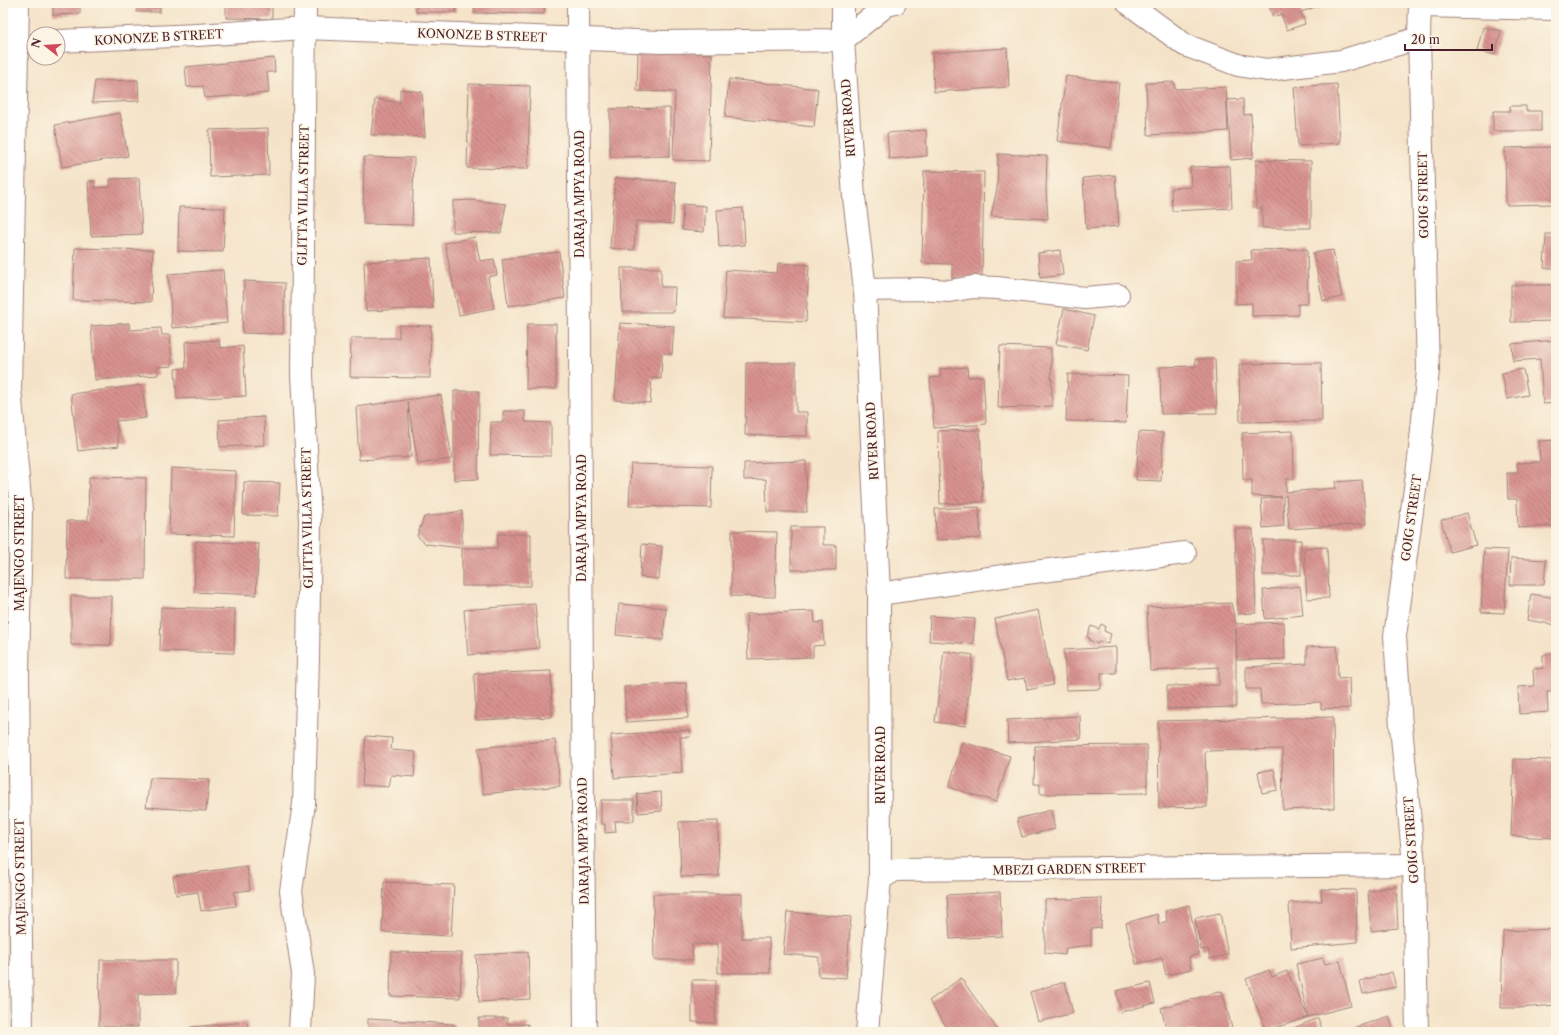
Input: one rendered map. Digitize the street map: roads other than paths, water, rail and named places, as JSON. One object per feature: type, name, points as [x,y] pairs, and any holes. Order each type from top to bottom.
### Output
[{"type":"street","name":"MAJENGO STREET","points":[[18,3],[10,389],[21,511],[18,673],[22,1032]]},
{"type":"street","name":"GLITTA VILLA STREET","points":[[300,1032],[303,974],[291,891],[304,804],[308,658],[310,520],[302,375],[305,3]]},
{"type":"street","name":"DARAJA MPYA ROAD","points":[[578,3],[585,1032]]},
{"type":"street","name":"RIVER ROAD","points":[[843,3],[843,40],[854,197],[865,290],[879,594],[880,879]]},
{"type":"street","points":[[843,40],[887,5],[895,3]]},
{"type":"street","points":[[1128,3],[1184,45],[1238,65],[1267,70],[1341,61],[1419,38]]},
{"type":"street","points":[[1420,5],[1556,9]]},
{"type":"street","name":"GOIG STREET","points":[[1417,1032],[1414,866],[1401,726],[1395,636],[1419,459],[1428,370],[1419,38],[1420,5]]},
{"type":"street","name":"KONONZE B STREET","points":[[66,41],[197,35],[305,28],[661,42],[843,40]]},
{"type":"street","points":[[865,290],[922,289],[949,291],[973,287],[997,288],[1085,298],[1118,295]]},
{"type":"street","points":[[879,594],[1010,575],[1185,553]]},
{"type":"street","name":"MBEZI GARDEN STREET","points":[[880,879],[895,870],[1414,866]]},
{"type":"street","points":[[867,1032],[880,879]]}]
